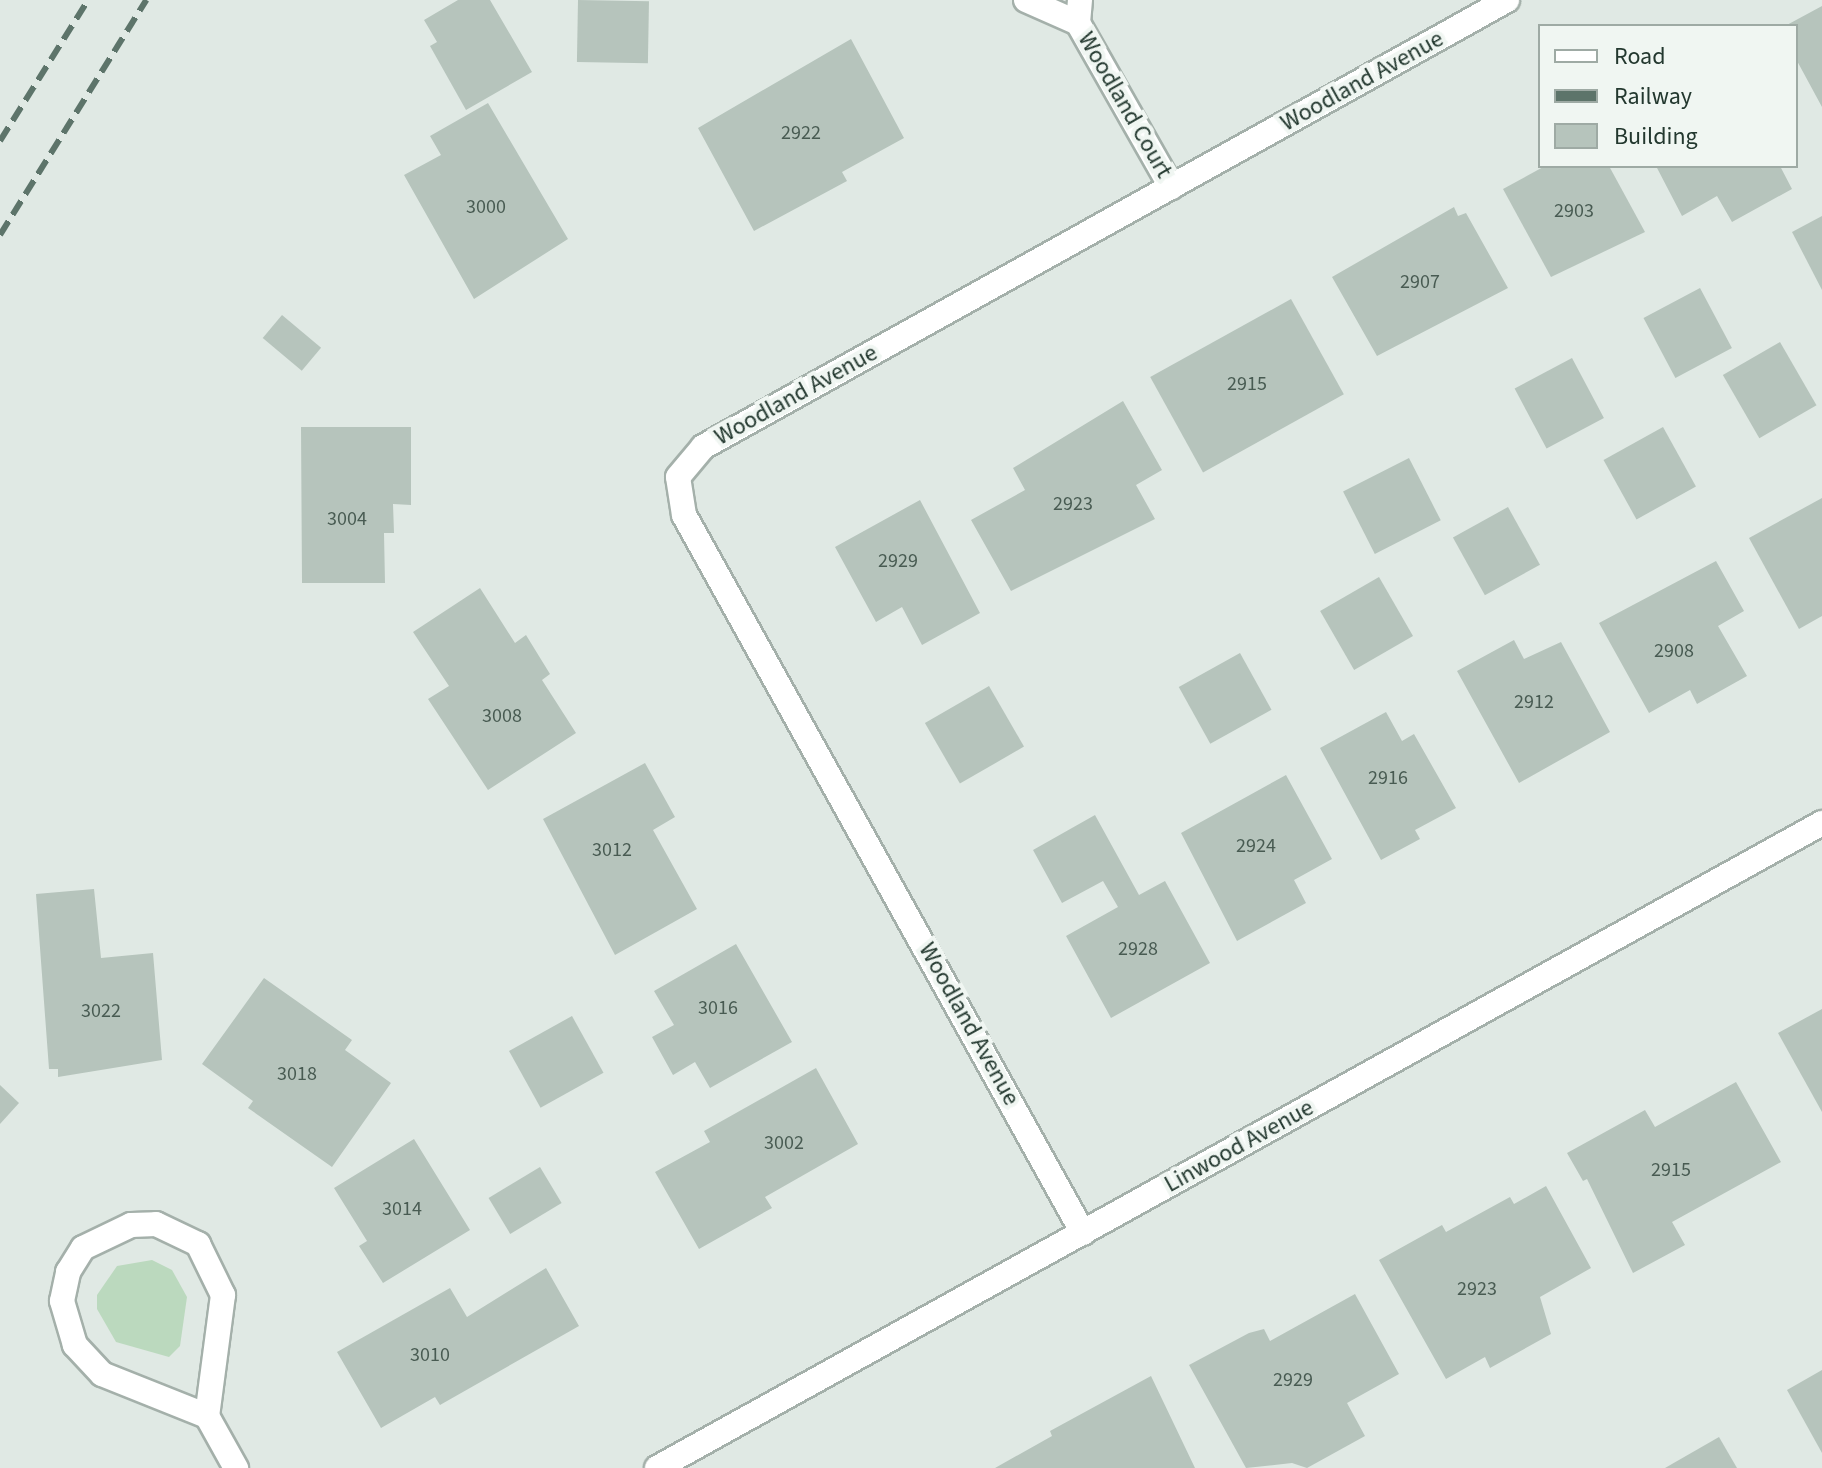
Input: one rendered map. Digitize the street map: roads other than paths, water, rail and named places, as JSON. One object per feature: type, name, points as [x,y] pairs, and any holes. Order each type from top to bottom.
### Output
[{"type":"street","name":"Woodland Court","points":[[1026,0],[1079,12],[1171,187]]},
{"type":"street","name":"Woodland Avenue","points":[[1083,1233],[684,515],[678,477],[703,447],[1507,0]]},
{"type":"street","name":"Linwood Avenue","points":[[657,1468],[1822,823]]},
{"type":"street","points":[[207,1416],[102,1374],[75,1345],[62,1301],[68,1272],[83,1248],[131,1225],[156,1224],[198,1244],[223,1295],[207,1416],[236,1468]]},
{"type":"railway","points":[[0,141],[88,0]]},
{"type":"railway","points":[[0,235],[146,0]]}]
